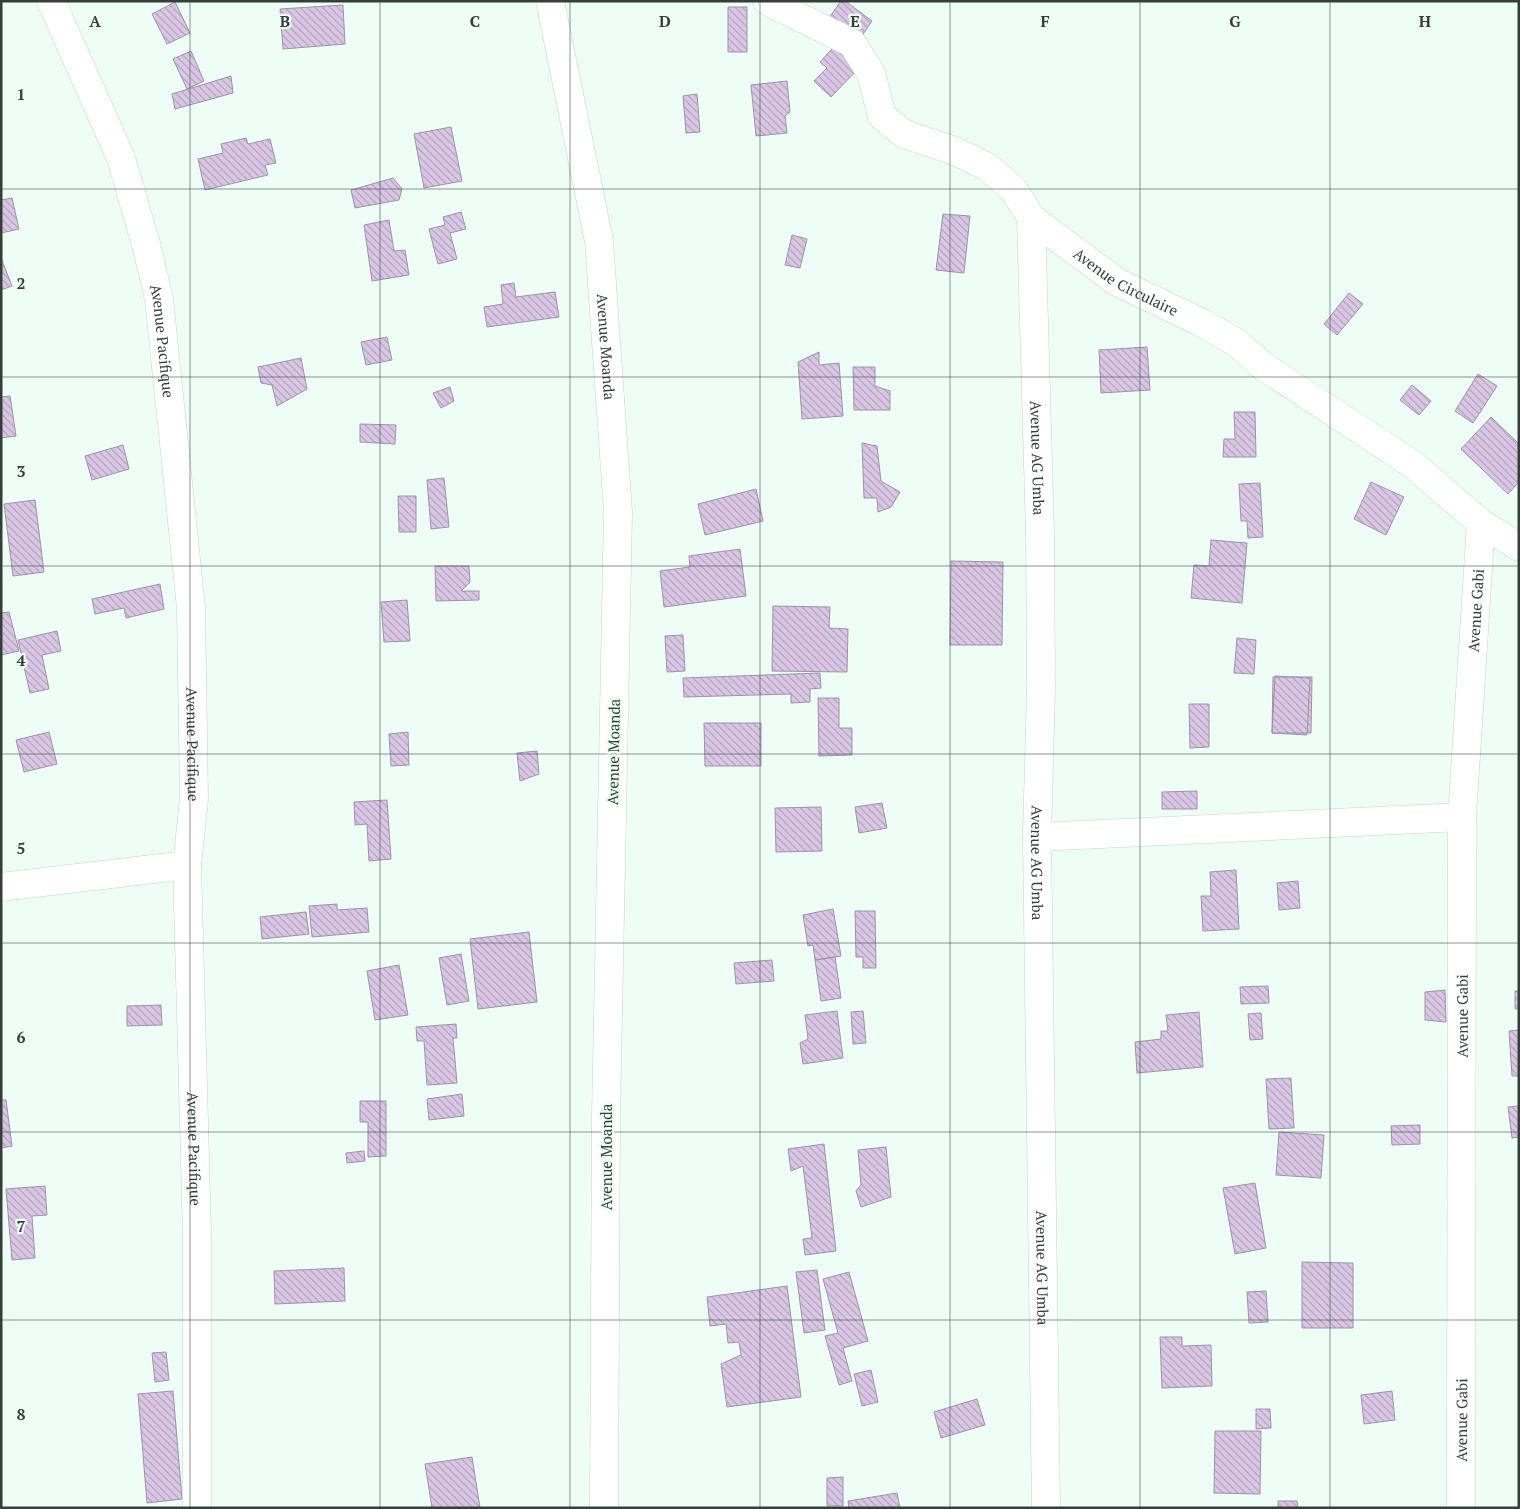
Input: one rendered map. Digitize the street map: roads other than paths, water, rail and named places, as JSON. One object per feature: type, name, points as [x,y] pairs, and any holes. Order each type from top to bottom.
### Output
[{"type":"street","name":"Avenue Pacifique","points":[[51,1],[122,158],[148,248],[159,299],[191,608],[194,799],[188,865],[197,1234],[197,1508]]},
{"type":"street","name":"Avenue Moanda","points":[[550,1],[599,241],[618,512],[606,1106],[604,1508]]},
{"type":"street","name":"Avenue Circulaire","points":[[767,1],[852,43],[871,73],[882,116],[904,134],[955,151],[988,167],[1014,190],[1030,218],[1118,282],[1202,323],[1236,342],[1263,366],[1412,464],[1481,523],[1519,548]]},
{"type":"street","name":"Avenue AG Umba","points":[[1030,218],[1040,543],[1041,688],[1037,837],[1046,1508]]},
{"type":"street","name":"Avenue Gabi","points":[[1461,1508],[1462,817],[1481,523]]},
{"type":"street","points":[[1037,837],[1462,817]]},
{"type":"street","points":[[1,887],[188,865]]}]
